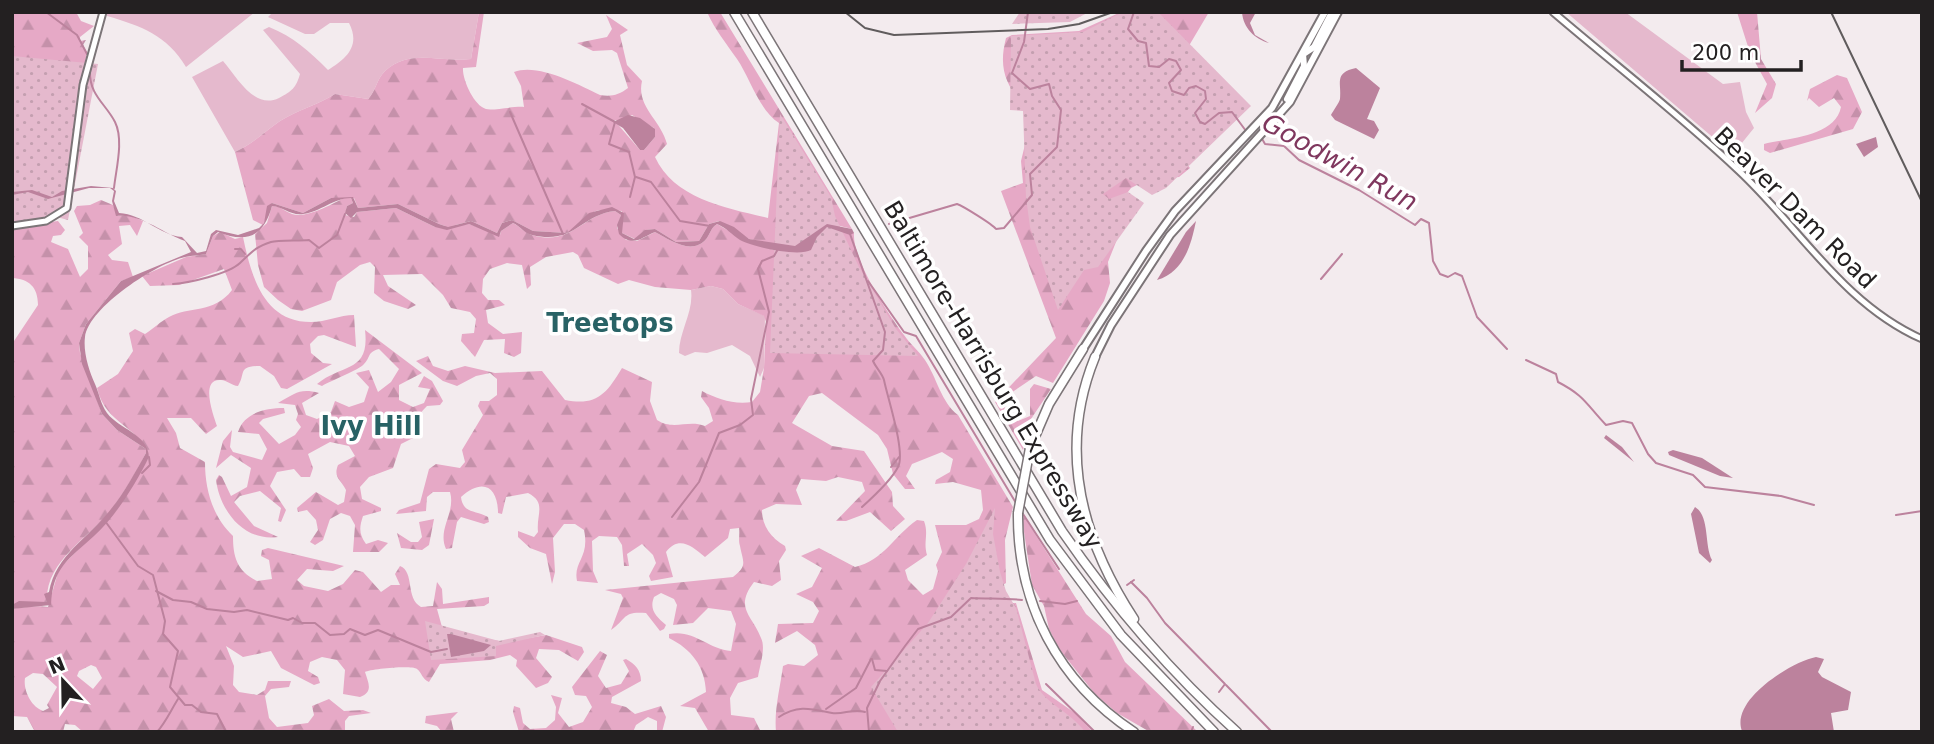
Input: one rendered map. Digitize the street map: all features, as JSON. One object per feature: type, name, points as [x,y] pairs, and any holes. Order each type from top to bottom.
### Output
[{"type":"highway","name":"Baltimore-Harrisburg Expressway","points":[[734,12],[1050,540],[1121,635],[1214,732]]},
{"type":"highway","name":"Baltimore-Harrisburg Expressway","points":[[752,12],[1046,505],[1097,580],[1153,648],[1237,732]]},
{"type":"highway","points":[[1083,349],[1049,404],[1030,448],[1018,513],[1026,585],[1049,643],[1089,696],[1134,732]]},
{"type":"highway","points":[[1095,357],[1078,417],[1075,449],[1079,496],[1101,563],[1153,648]]},
{"type":"main road","points":[[12,226],[56,217],[67,208],[83,85],[103,12]]},
{"type":"main road","points":[[1083,349],[1162,229],[1281,96],[1325,12]]},
{"type":"main road","points":[[1303,54],[1314,47],[1332,12]]},
{"type":"main road","points":[[1095,357],[1118,314],[1170,235],[1290,102],[1338,12]]},
{"type":"main road","name":"Beaver Dam Road","points":[[1553,12],[1742,173],[1860,299],[1886,320],[1922,339]]},
{"type":"main road","points":[[1272,124],[1304,66],[1303,54]]},
{"type":"shaded area","points":[[106,12],[255,12],[186,67],[162,39],[142,28],[107,16]]},
{"type":"shaded area","points":[[273,12],[479,12],[471,59],[405,60],[385,71],[368,99],[335,94],[287,117],[235,152],[192,77],[223,61],[254,96],[270,101],[290,91],[300,74],[263,30],[269,27],[286,35],[328,70],[346,56],[352,45],[349,23],[330,23],[314,34],[305,34],[268,17]]},
{"type":"shaded area","points":[[1020,12],[1089,12],[1070,22],[1012,24]]},
{"type":"shaded area","points":[[1123,12],[1158,12],[1251,106],[1166,188],[1152,195],[1126,178],[1103,194],[1109,199],[1128,192],[1144,203],[1098,267],[1084,270],[1058,310],[1030,227],[1026,197],[1023,111],[1010,110],[1011,36],[1083,32]]},
{"type":"shaded area","points":[[1242,12],[1256,12],[1250,23],[1255,35],[1269,43],[1259,39],[1251,32]]},
{"type":"shaded area","points":[[1566,12],[1625,12],[1723,84],[1740,82],[1746,112],[1754,128],[1737,149],[1730,152]]},
{"type":"shaded area","points":[[12,56],[98,64],[68,220],[53,216],[12,224]]},
{"type":"shaded area","points":[[1356,68],[1380,88],[1367,119],[1374,121],[1379,130],[1374,139],[1335,120],[1331,115],[1340,99],[1341,76]]},
{"type":"shaded area","points":[[780,114],[831,197],[835,216],[859,267],[896,329],[918,356],[770,353]]},
{"type":"shaded area","points":[[628,115],[640,118],[655,129],[655,137],[644,150],[640,150],[623,128],[613,122]]},
{"type":"shaded area","points":[[1876,137],[1878,147],[1864,157],[1856,144]]},
{"type":"shaded area","points":[[91,186],[113,188],[116,191],[114,201],[119,213],[147,222],[116,216],[112,201],[114,191],[110,188],[89,188],[48,199],[28,192],[12,195],[12,192],[32,190],[52,197],[62,191]]},
{"type":"shaded area","points":[[353,197],[358,208],[398,204],[448,227],[471,221],[497,233],[502,223],[512,220],[533,231],[567,233],[589,213],[612,207],[624,213],[622,233],[634,239],[645,230],[655,229],[676,242],[699,241],[709,224],[720,221],[734,227],[749,239],[795,246],[827,224],[852,229],[854,233],[850,235],[827,227],[817,237],[811,250],[796,252],[746,243],[717,224],[707,238],[695,246],[681,245],[655,232],[633,241],[619,234],[617,225],[621,215],[615,211],[593,218],[568,233],[558,236],[529,234],[513,223],[501,231],[499,237],[469,224],[447,230],[435,227],[396,208],[357,212],[351,218],[345,213],[347,206],[353,203],[351,198],[303,214],[272,206],[264,224],[253,235],[238,237],[218,232],[213,236],[206,254],[173,261],[142,277],[111,300],[89,325],[85,337],[86,355],[103,406],[112,419],[144,443],[149,457],[110,519],[64,565],[55,582],[51,605],[12,609],[12,605],[19,601],[47,602],[44,594],[49,592],[58,567],[116,502],[146,453],[146,449],[117,430],[102,414],[82,364],[79,343],[86,324],[121,281],[191,252],[185,241],[170,234],[182,237],[197,253],[206,251],[211,234],[216,230],[238,235],[259,228],[264,223],[267,206],[272,203],[303,213],[331,198]]},
{"type":"shaded area","points":[[1196,221],[1189,248],[1180,264],[1174,271],[1157,280],[1186,232]]},
{"type":"shaded area","points":[[711,286],[723,289],[738,304],[765,316],[764,368],[760,377],[750,356],[732,345],[707,353],[695,352],[685,356],[679,353],[691,290]]},
{"type":"shaded area","points":[[1606,435],[1622,447],[1634,462],[1604,438]]},
{"type":"shaded area","points":[[1673,450],[1702,458],[1733,478],[1720,476],[1669,455],[1668,452]]},
{"type":"shaded area","points":[[1695,507],[1700,511],[1705,524],[1712,560],[1710,563],[1699,553],[1691,514]]},
{"type":"shaded area","points":[[995,508],[993,534],[1000,572],[1006,591],[1016,608],[1036,684],[1045,697],[1085,732],[898,732],[871,687],[928,623],[966,564]]},
{"type":"shaded area","points":[[425,621],[499,641],[540,632],[545,635],[496,646],[496,656],[431,660]]},
{"type":"shaded area","points":[[447,634],[491,645],[484,651],[451,657]]},
{"type":"shaded area","points":[[1816,657],[1824,659],[1818,672],[1822,677],[1851,692],[1848,710],[1831,713],[1834,732],[1742,731],[1741,719],[1745,707],[1765,684],[1792,666]]},
{"type":"green space","points":[[12,12],[76,12],[81,21],[94,26],[80,37],[80,41],[86,40],[83,45],[87,53],[79,87],[12,223]]},
{"type":"green space","points":[[479,12],[484,12],[476,67],[463,68],[464,79],[470,92],[482,107],[524,107],[521,86],[514,72],[524,70],[546,72],[600,95],[618,94],[628,88],[617,53],[612,50],[593,51],[577,43],[607,37],[612,29],[606,15],[628,30],[620,35],[627,65],[642,81],[641,90],[646,106],[664,135],[667,144],[655,157],[664,171],[675,183],[703,199],[768,218],[779,123],[760,102],[742,67],[707,12],[720,12],[852,229],[836,225],[781,246],[749,239],[719,221],[709,224],[699,241],[676,242],[655,229],[646,230],[635,239],[622,233],[622,211],[599,210],[567,233],[533,231],[512,220],[502,223],[497,233],[471,221],[448,227],[398,204],[358,208],[354,198],[331,198],[303,213],[272,203],[263,225],[253,220],[235,152],[287,117],[335,94],[368,99],[385,71],[405,60],[471,59]],"holes":[[[632,115],[654,128],[655,137],[644,150],[640,150],[614,120],[621,121]]]},
{"type":"green space","points":[[1121,12],[1209,12],[1190,44],[1185,161],[1190,168],[1179,177],[1147,180],[1131,188],[1121,201],[1118,237],[1108,262],[1110,283],[1104,301],[1053,383],[1036,376],[1002,399],[1018,421],[1030,416],[1030,389],[1034,384],[1051,389],[1031,419],[1023,450],[995,402],[1056,338],[1001,191],[1023,183],[1021,161],[1031,120],[1008,82],[1003,51],[1006,38],[1012,35],[1079,31]]},
{"type":"green space","points":[[1737,12],[1757,12],[1761,59],[1776,84],[1772,98],[1755,113],[1767,84],[1750,53]]},
{"type":"green space","points":[[1837,75],[1847,78],[1862,112],[1853,129],[1770,153],[1764,150],[1764,144],[1797,138],[1830,125],[1841,107],[1834,98],[1819,107],[1809,98],[1807,101],[1810,89]]},
{"type":"green space","points":[[344,198],[351,198],[353,203],[347,206],[345,215],[354,217],[357,212],[396,208],[435,227],[469,224],[500,235],[501,231],[513,223],[532,235],[557,237],[604,213],[615,211],[621,215],[617,228],[626,240],[637,241],[655,232],[688,246],[701,243],[717,224],[748,242],[777,251],[827,227],[854,233],[865,271],[889,314],[925,360],[943,397],[958,415],[1013,507],[1005,540],[1006,583],[994,591],[1001,604],[1016,603],[1042,690],[1075,713],[1093,732],[776,732],[783,666],[804,666],[818,655],[815,645],[797,631],[775,643],[778,624],[813,623],[819,611],[813,602],[796,594],[812,587],[822,568],[801,556],[819,548],[855,567],[874,559],[917,520],[924,521],[927,555],[905,570],[908,580],[923,595],[933,589],[938,571],[936,565],[942,552],[935,525],[966,525],[979,519],[983,510],[981,490],[953,482],[935,484],[936,480],[950,472],[953,459],[942,452],[912,464],[906,476],[915,489],[905,489],[893,474],[887,449],[878,435],[822,393],[809,396],[792,423],[832,446],[864,451],[892,492],[893,506],[905,519],[891,531],[870,512],[846,521],[836,521],[865,491],[862,482],[838,477],[826,481],[801,479],[796,490],[802,505],[776,504],[762,510],[768,531],[785,546],[786,550],[779,561],[781,580],[772,586],[754,582],[748,591],[745,605],[762,642],[762,657],[758,677],[738,683],[730,698],[731,715],[754,718],[761,732],[709,732],[695,708],[680,706],[706,692],[705,683],[695,659],[684,647],[669,638],[669,634],[686,634],[731,651],[736,624],[731,611],[708,608],[693,623],[673,625],[677,605],[674,599],[661,593],[654,597],[652,606],[656,616],[666,625],[664,629],[660,631],[646,613],[633,613],[611,630],[623,598],[621,594],[605,590],[733,577],[741,570],[743,563],[739,528],[730,529],[728,538],[705,557],[685,544],[671,547],[666,552],[673,577],[651,581],[649,576],[656,563],[653,555],[642,544],[627,554],[629,566],[624,566],[622,545],[617,537],[599,536],[592,541],[593,571],[598,583],[577,581],[577,569],[585,547],[584,530],[575,524],[564,524],[553,538],[555,572],[552,584],[546,554],[530,548],[518,537],[518,531],[534,537],[538,532],[539,505],[528,493],[506,497],[502,514],[498,513],[495,497],[488,488],[482,486],[469,491],[461,497],[464,506],[488,517],[489,522],[484,524],[461,517],[457,522],[452,548],[446,549],[444,535],[451,507],[450,492],[433,492],[427,497],[426,511],[396,514],[399,510],[420,503],[429,469],[436,464],[460,468],[465,462],[462,450],[483,415],[478,406],[480,401],[489,401],[497,395],[497,379],[490,373],[476,376],[457,386],[443,381],[416,361],[428,356],[433,366],[448,371],[465,366],[495,373],[542,371],[565,400],[576,401],[592,400],[605,392],[622,368],[652,382],[650,401],[657,420],[669,425],[705,426],[713,421],[709,408],[701,397],[702,391],[739,403],[752,402],[760,392],[766,322],[764,316],[738,304],[723,289],[711,286],[691,290],[655,287],[629,280],[618,284],[584,268],[578,255],[573,252],[546,257],[530,267],[531,285],[527,289],[522,265],[507,263],[490,269],[483,279],[482,293],[488,300],[499,300],[505,305],[486,310],[488,323],[503,334],[522,332],[521,353],[514,357],[504,353],[505,339],[484,340],[475,357],[461,341],[462,334],[474,333],[476,319],[470,312],[451,308],[443,295],[422,274],[383,275],[388,286],[416,305],[408,309],[384,301],[374,293],[375,267],[370,262],[360,265],[337,282],[331,300],[302,311],[291,309],[264,287],[258,265],[255,234],[267,223],[272,206],[298,215],[319,210]]},
{"type":"green space","points":[[101,200],[113,205],[118,216],[131,216],[143,221],[137,236],[130,225],[119,226],[122,244],[108,255],[112,260],[128,262],[133,277],[121,281],[86,324],[79,343],[80,353],[102,414],[117,430],[146,449],[146,453],[112,509],[60,562],[48,587],[47,602],[12,605],[12,344],[38,305],[31,285],[12,278],[12,227],[58,221],[65,230],[61,235],[53,236],[51,242],[68,249],[80,277],[88,269],[88,246],[79,237],[83,233],[74,211],[77,206],[90,205]]},
{"type":"green space","points":[[220,232],[235,239],[243,237],[255,281],[270,305],[281,314],[295,320],[311,322],[354,315],[356,347],[324,335],[318,336],[310,344],[311,353],[323,363],[332,364],[287,389],[281,388],[274,376],[260,366],[245,369],[238,386],[223,380],[214,381],[209,391],[217,426],[206,434],[191,418],[167,418],[176,433],[180,448],[205,462],[211,502],[220,520],[233,536],[235,557],[245,573],[257,581],[272,579],[269,560],[261,556],[262,550],[268,548],[344,566],[333,571],[307,569],[297,580],[304,586],[328,591],[343,584],[355,570],[363,572],[381,592],[391,585],[400,585],[395,574],[400,566],[405,569],[413,598],[421,607],[433,606],[437,582],[442,589],[443,604],[489,597],[489,603],[484,606],[437,609],[442,627],[473,637],[507,642],[546,635],[582,647],[584,652],[578,661],[559,650],[539,649],[536,658],[552,677],[548,683],[536,688],[516,666],[517,660],[510,655],[490,660],[440,664],[429,682],[413,668],[375,670],[365,672],[369,690],[360,697],[343,694],[345,670],[337,660],[322,657],[310,662],[308,671],[318,677],[320,683],[314,685],[281,668],[271,651],[243,657],[226,646],[234,666],[233,685],[239,692],[257,695],[265,690],[268,681],[291,681],[289,687],[271,689],[265,696],[269,718],[277,727],[308,723],[314,715],[312,706],[329,699],[344,711],[363,710],[371,713],[349,716],[345,721],[345,732],[83,732],[75,725],[65,724],[63,732],[35,732],[27,717],[12,716],[12,609],[48,607],[59,569],[116,511],[149,457],[145,446],[101,401],[97,388],[118,374],[133,351],[129,333],[135,329],[145,334],[176,314],[217,303],[232,290],[224,269],[179,285],[150,286],[142,276],[186,257],[206,254],[213,236]],"holes":[[[91,665],[96,667],[102,678],[93,689],[77,676],[79,671]],[[33,673],[43,674],[57,687],[47,705],[49,708],[43,711],[32,702],[25,688],[25,678]]]},
{"type":"green space","points":[[365,330],[422,373],[399,385],[399,400],[413,407],[424,403],[430,389],[418,387],[424,376],[432,381],[443,401],[440,405],[427,406],[420,413],[415,424],[415,437],[401,444],[393,468],[369,477],[360,487],[362,499],[381,508],[381,511],[363,516],[360,527],[362,537],[366,544],[378,540],[388,543],[379,552],[353,552],[355,525],[350,516],[341,513],[330,519],[323,540],[315,545],[310,542],[318,530],[316,520],[307,510],[298,512],[297,508],[316,492],[338,505],[344,502],[346,490],[337,476],[337,469],[338,465],[355,456],[349,446],[330,442],[308,454],[313,468],[310,477],[301,477],[294,469],[277,472],[270,486],[286,510],[281,522],[278,521],[281,508],[260,491],[240,496],[234,502],[254,526],[278,537],[255,535],[244,529],[228,513],[218,492],[216,480],[219,475],[222,477],[231,496],[247,487],[251,468],[231,455],[216,468],[223,441],[232,430],[230,447],[233,452],[262,460],[267,449],[259,434],[238,432],[250,416],[270,409],[284,408],[285,413],[263,419],[259,423],[279,444],[295,435],[301,427],[296,420],[298,414],[295,405],[278,403],[302,391],[319,393],[302,403],[306,415],[317,419],[331,412],[335,401],[349,407],[364,402],[369,387],[356,373],[369,370],[378,392],[391,382],[399,369],[379,349],[371,353],[357,369],[322,386],[317,384],[359,360],[365,344]]},
{"type":"green space","points":[[1021,512],[1086,614],[1111,636],[1125,662],[1198,732],[1150,732],[1117,713],[1095,694],[1059,649],[1049,629],[1044,606],[1032,585]]},
{"type":"green space","points":[[434,519],[429,545],[422,550],[401,548],[397,533],[411,542],[418,542],[422,537],[419,522]]},
{"type":"green space","points":[[600,651],[607,655],[598,676],[606,688],[621,684],[629,671],[623,660],[626,659],[637,668],[641,677],[641,681],[612,697],[611,703],[626,707],[635,714],[661,706],[666,717],[662,732],[657,732],[657,721],[648,717],[636,725],[633,732],[519,732],[513,712],[514,706],[520,708],[523,723],[530,729],[546,728],[555,720],[556,707],[551,695],[562,698],[558,713],[569,727],[583,722],[592,707],[586,696],[575,695],[572,687]]},
{"type":"green space","points":[[458,712],[451,719],[454,732],[442,732],[437,726],[425,723],[426,716]]},
{"type":"waterway","points":[[46,12],[77,35],[87,54]]},
{"type":"waterway","points":[[889,224],[957,204],[996,229],[1004,228],[1032,195],[1030,174],[1057,147],[1061,110],[1052,96],[1049,84],[1030,89],[1012,73],[1024,42],[1028,12]]},
{"type":"waterway","name":"Goodwin Run","points":[[1134,12],[1128,29],[1138,41],[1146,43],[1149,66],[1159,67],[1169,59],[1176,61],[1181,70],[1169,83],[1172,91],[1184,95],[1189,88],[1196,86],[1205,91],[1206,99],[1195,113],[1200,122],[1205,124],[1219,113],[1232,112],[1246,131]]},
{"type":"waterway","points":[[90,71],[92,87],[118,129],[119,155],[114,188]]},
{"type":"waterway","points":[[582,104],[615,122],[609,144],[629,152],[635,177],[630,197]]},
{"type":"waterway","points":[[510,112],[563,234]]},
{"type":"waterway","name":"Goodwin Run","points":[[1261,137],[1265,144],[1284,146],[1299,160],[1359,190],[1415,225],[1421,219],[1429,223],[1433,261],[1440,274],[1448,277],[1455,273],[1462,276],[1477,317],[1507,349]]},
{"type":"waterway","points":[[636,177],[651,182],[680,221],[710,226]]},
{"type":"waterway","points":[[173,284],[227,271],[257,248],[271,242],[309,240],[319,248],[337,235],[345,214]]},
{"type":"waterway","points":[[850,234],[885,332],[883,350],[873,361],[884,380],[900,449],[900,460],[895,472],[862,507]]},
{"type":"waterway","points":[[235,249],[241,249],[245,254]]},
{"type":"waterway","points":[[672,517],[699,482],[719,433],[740,425],[753,415],[751,399],[769,312],[758,269],[762,261],[774,256],[778,249]]},
{"type":"waterway","points":[[1321,279],[1342,254]]},
{"type":"waterway","points":[[868,281],[904,332],[916,336],[1016,503]]},
{"type":"waterway","name":"Goodwin Run","points":[[1526,360],[1556,374],[1558,382],[1580,396],[1606,425],[1623,421],[1632,423],[1648,454],[1656,463],[1693,475],[1705,487],[1781,496],[1814,505]]},
{"type":"waterway","points":[[142,473],[150,465],[149,457]]},
{"type":"waterway","points":[[891,467],[899,457]]},
{"type":"waterway","name":"Goodwin Run","points":[[1896,515],[1922,511]]},
{"type":"waterway","points":[[1023,514],[1059,569]]},
{"type":"waterway","points":[[105,521],[138,566],[153,575],[165,621],[163,634],[178,651],[170,687],[185,705],[192,705],[201,712],[217,714],[226,732]]},
{"type":"waterway","points":[[1127,585],[1134,580]]},
{"type":"waterway","points":[[1131,582],[1147,598],[1165,623],[1225,684],[1219,692]]},
{"type":"waterway","points":[[156,591],[173,600],[191,602],[207,609],[234,612],[247,610],[288,620],[293,618],[302,623],[315,623],[330,635],[344,634],[350,629],[365,635],[378,630],[431,652],[447,649]]},
{"type":"waterway","points":[[869,732],[867,708],[880,681],[918,629],[951,617],[971,598],[1022,600]]},
{"type":"waterway","points":[[1040,601],[1065,604],[1077,601]]},
{"type":"waterway","points":[[826,709],[856,688],[871,659]]},
{"type":"waterway","points":[[872,659],[875,670],[887,671]]},
{"type":"waterway","points":[[1046,684],[1095,732]]},
{"type":"waterway","points":[[1226,685],[1272,732]]},
{"type":"waterway","points":[[157,732],[178,699]]},
{"type":"waterway","points":[[779,717],[799,709],[836,713],[865,712]]},
{"type":"waterway","points":[[1191,732],[1193,727]]},
{"type":"tram line","points":[[845,12],[865,28],[894,35],[1048,29],[1079,24],[1113,12]]},
{"type":"tram line","points":[[1831,12],[1922,202]]},
{"type":"district","name":"Treetops","points":[[610,323]]},
{"type":"district","name":"Ivy Hill","points":[[371,426]]}]
